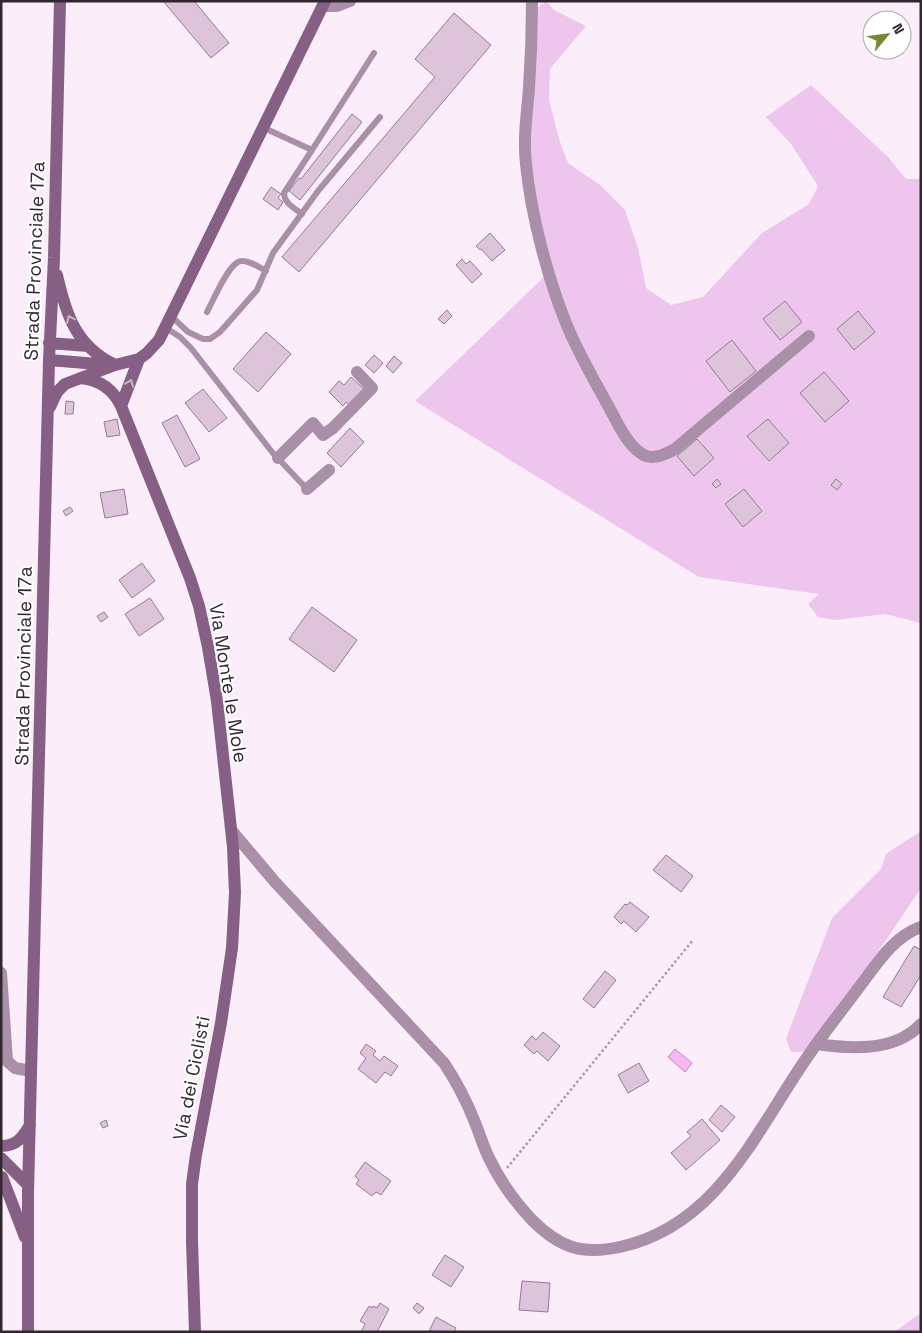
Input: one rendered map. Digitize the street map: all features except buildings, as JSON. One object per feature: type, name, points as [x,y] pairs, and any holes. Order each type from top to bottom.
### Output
[{"type":"street","name":"Strada Provinciale 17a","points":[[28,1332],[28,1187],[47,414],[54,258],[60,1]]},
{"type":"street","points":[[47,414],[57,392],[71,381],[115,365],[139,359],[153,348],[168,322],[324,4],[337,6],[350,1]]},
{"type":"street","points":[[532,1],[531,52],[524,148],[533,209],[553,286],[568,329],[616,420],[634,447],[640,453],[653,457],[661,456],[674,449],[809,336]]},
{"type":"street","points":[[54,258],[67,314],[75,330],[103,360],[115,365]]},
{"type":"street","points":[[49,343],[88,346]]},
{"type":"street","points":[[121,406],[139,359]]},
{"type":"street","points":[[49,360],[115,365]]},
{"type":"street","points":[[278,458],[314,423],[323,435],[333,428],[372,388],[357,372]]},
{"type":"street","name":"Via Monte le Mole","points":[[82,378],[90,378],[104,385],[115,396],[121,406],[190,578],[208,647],[217,701],[232,831]]},
{"type":"street","points":[[307,489],[330,470]]},
{"type":"street","points":[[232,831],[275,882],[444,1063],[463,1093],[486,1150],[500,1177],[513,1197],[532,1220],[549,1235],[568,1247],[586,1251],[606,1250],[646,1239],[667,1229],[712,1195],[729,1177],[817,1044],[880,960],[903,936],[921,927]]},
{"type":"street","name":"Via dei Ciclisti","points":[[195,1332],[192,1184],[221,1022],[232,948],[235,893],[232,831]]},
{"type":"street","points":[[1,973],[7,1061],[15,1068],[31,1071]]},
{"type":"street","points":[[817,1044],[843,1047],[886,1044],[902,1038],[921,1024]]},
{"type":"street","points":[[1,1146],[16,1143],[30,1125]]},
{"type":"street","points":[[1,1158],[28,1187]]},
{"type":"street","points":[[2,1176],[13,1186],[28,1187]]},
{"type":"street","points":[[2,1176],[28,1248]]},
{"type":"lane","points":[[302,214],[287,202],[284,198],[284,193],[374,53]]},
{"type":"lane","points":[[168,322],[197,337],[210,339],[220,332],[252,296],[260,284],[273,253],[380,116]]},
{"type":"lane","points":[[262,128],[312,150]]},
{"type":"lane","points":[[207,312],[229,270],[236,262],[246,261],[266,271]]},
{"type":"lane","points":[[168,322],[180,338],[191,348],[278,458],[307,489]]},
{"type":"path","points":[[500,1177],[693,940]]},
{"type":"shaded area","points":[[546,1],[554,10],[586,26],[550,69],[549,100],[559,139],[568,163],[600,185],[625,210],[638,248],[646,288],[671,305],[703,297],[762,233],[809,204],[818,186],[791,144],[766,117],[811,85],[888,157],[906,179],[918,179],[921,176],[921,623],[885,614],[835,620],[818,617],[808,604],[819,594],[699,577],[415,401],[544,277],[527,151],[536,9]]},
{"type":"shaded area","points":[[921,831],[921,888],[880,949],[807,1049],[802,1052],[791,1052],[786,1039],[832,918],[881,869],[886,854]]},
{"type":"shaded area","points":[[675,1049],[692,1063],[685,1072],[668,1057]]},
{"type":"shaded area","points":[[921,1313],[921,1332],[894,1332]]}]
